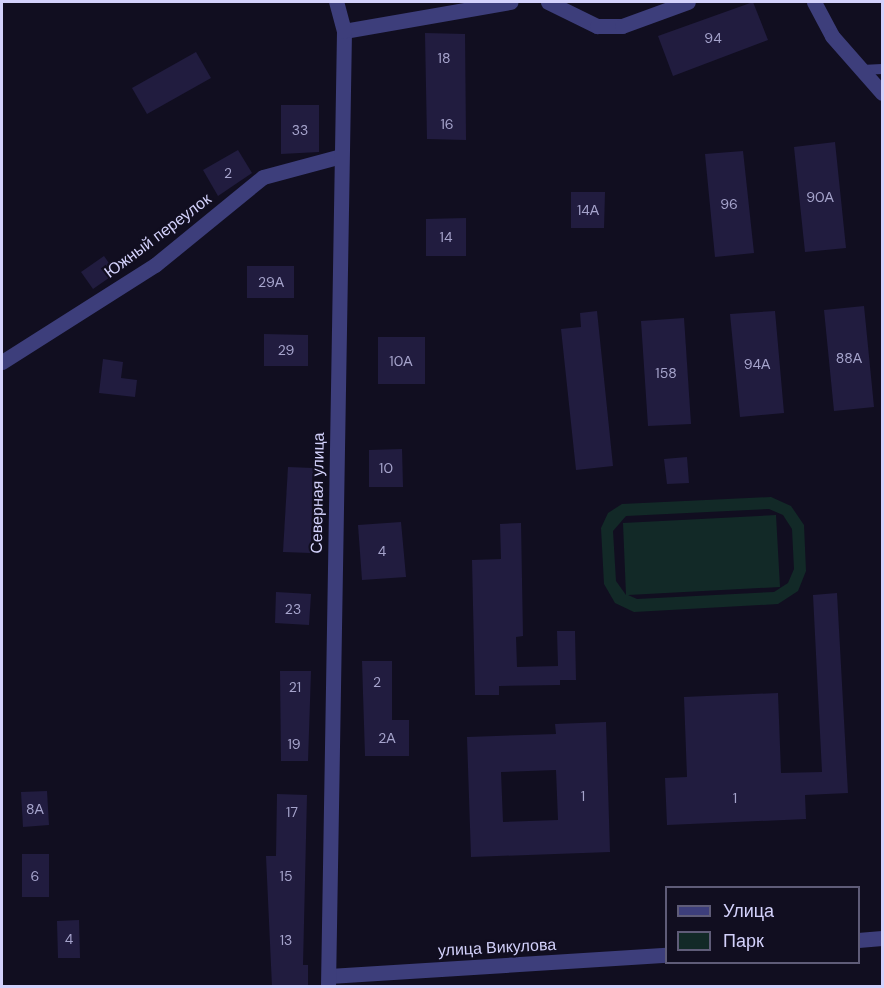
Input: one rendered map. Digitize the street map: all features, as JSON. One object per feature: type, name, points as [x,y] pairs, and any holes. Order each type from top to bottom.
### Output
[{"type":"street","name":"Северная улица","points":[[329,981],[344,31],[336,2]]},
{"type":"street","points":[[344,31],[510,2]]},
{"type":"street","points":[[548,2],[597,26],[613,26],[688,2]]},
{"type":"street","points":[[814,2],[832,36],[882,93]]},
{"type":"street","name":"Южный переулок","points":[[2,362],[155,265],[263,177],[341,156]]},
{"type":"street","points":[[860,940],[882,938]]},
{"type":"street","name":"улица Викулова","points":[[329,981],[665,954]]},
{"type":"lane","points":[[862,70],[882,69]]},
{"type":"green space","points":[[771,497],[791,506],[804,525],[806,571],[798,591],[778,604],[634,612],[615,603],[604,584],[601,528],[608,513],[622,504]],"holes":[[[769,509],[783,515],[792,529],[794,569],[788,583],[774,592],[637,599],[628,595],[780,587],[776,515],[623,523],[626,595],[616,581],[613,531],[626,516]]]},
{"type":"building","points":[[753,2],[768,40],[673,76],[658,36]]},
{"type":"building","points":[[425,33],[465,34],[466,140],[427,139]]},
{"type":"building","points":[[196,52],[211,78],[147,114],[132,88]]},
{"type":"building","points":[[281,105],[319,105],[319,152],[281,154]]},
{"type":"building","points":[[835,142],[846,248],[805,252],[794,147]]},
{"type":"building","points":[[238,150],[252,173],[218,196],[203,170]]},
{"type":"building","points":[[743,151],[754,253],[715,257],[705,154]]},
{"type":"building","points":[[571,192],[605,192],[604,228],[571,228]]},
{"type":"building","points":[[466,218],[466,256],[426,256],[426,219]]},
{"type":"building","points":[[104,256],[116,273],[93,289],[81,272]]},
{"type":"building","points":[[247,266],[294,266],[294,298],[247,298]]},
{"type":"building","points":[[864,306],[874,407],[834,411],[824,310]]},
{"type":"building","points":[[597,311],[613,466],[576,470],[561,329],[581,327],[580,313]]},
{"type":"building","points":[[775,311],[784,413],[740,417],[730,314]]},
{"type":"building","points":[[684,318],[691,424],[648,426],[641,321]]},
{"type":"building","points":[[264,334],[308,335],[308,366],[264,366]]},
{"type":"building","points":[[378,337],[425,337],[425,384],[378,384]]},
{"type":"building","points":[[103,359],[123,362],[121,378],[137,380],[135,397],[99,393]]},
{"type":"building","points":[[402,449],[403,487],[369,487],[369,450]]},
{"type":"building","points":[[687,457],[689,483],[667,484],[664,459]]},
{"type":"building","points":[[288,467],[313,468],[311,553],[283,552]]},
{"type":"building","points":[[401,522],[406,577],[362,580],[358,525]]},
{"type":"building","points":[[521,523],[523,636],[516,637],[517,667],[558,666],[557,631],[575,631],[576,680],[560,680],[560,685],[499,686],[499,695],[475,695],[472,560],[501,559],[500,524]]},
{"type":"building","points":[[276,592],[311,594],[309,625],[275,623]]},
{"type":"building","points":[[837,593],[848,793],[805,795],[806,819],[667,825],[665,778],[687,777],[684,697],[778,693],[781,773],[822,772],[813,595]]},
{"type":"building","points":[[362,661],[392,661],[392,720],[409,720],[409,756],[365,756]]},
{"type":"building","points":[[280,671],[311,671],[308,761],[281,761]]},
{"type":"building","points":[[606,722],[610,852],[471,857],[467,737],[556,734],[555,724]],"holes":[[[556,770],[558,820],[503,822],[501,772]]]},
{"type":"building","points":[[47,791],[49,825],[23,827],[21,792]]},
{"type":"building","points":[[277,794],[307,795],[303,965],[308,965],[308,987],[272,987],[266,856],[276,856]]},
{"type":"building","points":[[22,854],[49,854],[49,897],[22,897]]},
{"type":"building","points":[[79,920],[80,958],[58,958],[57,921]]}]
